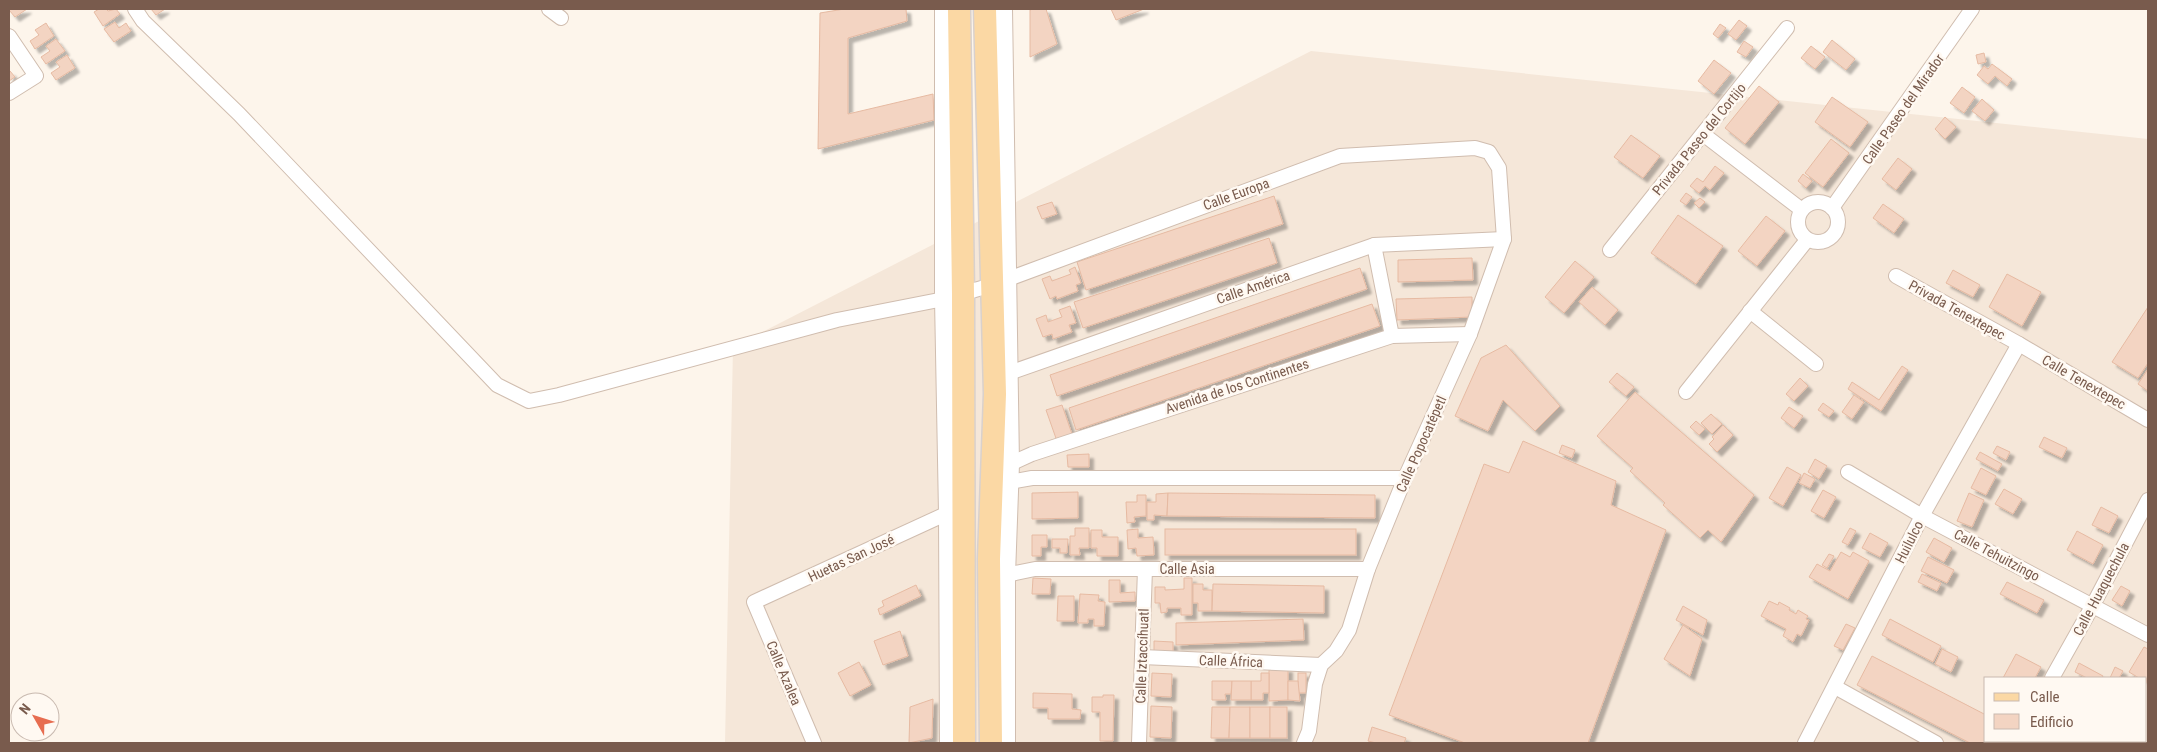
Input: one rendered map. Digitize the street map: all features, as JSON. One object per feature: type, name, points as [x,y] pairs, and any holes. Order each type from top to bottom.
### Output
[{"type":"main road","points":[[959,9],[954,296],[964,743]]},
{"type":"main road","points":[[985,9],[999,281],[989,559],[991,743]]},
{"type":"street","name":"Calle Europa","points":[[135,9],[143,20],[238,114],[497,385],[530,401],[559,395],[837,320],[954,296],[1340,156],[1475,148]]},
{"type":"street","points":[[549,9],[562,18]]},
{"type":"street","points":[[944,9],[954,296],[948,513],[948,743]]},
{"type":"street","points":[[1003,9],[999,281],[1009,373],[1010,464],[1006,574],[1006,743]]},
{"type":"street","name":"Calle Paseo del Mirador","points":[[1832,208],[1972,9]]},
{"type":"street","name":"Privada Paseo del Cortijo","points":[[1610,250],[1787,28]]},
{"type":"street","points":[[9,36],[36,76],[9,93]]},
{"type":"street","points":[[1703,134],[1802,210]]},
{"type":"street","name":"Calle Popocatépetl","points":[[1304,743],[1309,731],[1315,684],[1321,665],[1336,651],[1349,630],[1368,569],[1405,478],[1470,334],[1504,239],[1499,168],[1489,152],[1475,148]]},
{"type":"street","points":[[1817,202],[1825,203],[1832,208],[1837,215],[1839,223],[1837,231],[1824,242],[1815,243],[1807,240],[1801,234],[1798,226],[1798,217],[1802,210],[1808,204],[1817,202]]},
{"type":"street","name":"Calle América","points":[[1009,373],[1374,245],[1504,239]]},
{"type":"street","points":[[1686,392],[1807,240]]},
{"type":"street","points":[[1374,245],[1392,336]]},
{"type":"street","name":"Privada Tenextepec","points":[[1896,276],[2019,344]]},
{"type":"street","points":[[1750,311],[1816,364]]},
{"type":"street","name":"Avenida de los Continentes","points":[[1010,464],[1032,454],[1392,336],[1470,334]]},
{"type":"street","name":"Calle Tenextepec","points":[[2019,344],[2148,420]]},
{"type":"street","name":"Huilulco","points":[[1805,743],[1922,516],[2019,344]]},
{"type":"street","name":"Calle Tehuitzingo","points":[[1848,472],[1922,516],[2148,635]]},
{"type":"street","points":[[1009,482],[1032,478],[1405,478]]},
{"type":"street","name":"Calle Huaquechula","points":[[2053,677],[2148,500]]},
{"type":"street","name":"Huetas San José","points":[[754,602],[948,513]]},
{"type":"street","name":"Calle Asia","points":[[1006,574],[1035,569],[1368,569]]},
{"type":"street","name":"Calle Iztaccíhuatl","points":[[1139,743],[1145,569]]},
{"type":"street","name":"Calle Azalea","points":[[754,602],[814,743]]},
{"type":"street","name":"Calle África","points":[[1142,657],[1321,665]]},
{"type":"street","points":[[1835,687],[1936,743]]},
{"type":"shaded area","points":[[1311,51],[2148,139],[2148,743],[725,743],[733,347]]},
{"type":"building","points":[[27,9],[15,17],[9,10]]},
{"type":"building","points":[[99,9],[106,9],[108,11],[116,9],[120,14],[103,26],[94,12]]},
{"type":"building","points":[[151,9],[165,9],[156,15]]},
{"type":"building","points":[[844,9],[906,9],[907,21],[848,38],[848,114],[933,94],[934,120],[818,149],[820,13]]},
{"type":"building","points":[[1046,9],[1057,44],[1030,57],[1030,10]]},
{"type":"building","points":[[1111,9],[1144,9],[1116,20]]},
{"type":"building","points":[[1739,20],[1747,26],[1736,40],[1728,34]]},
{"type":"building","points":[[115,22],[119,28],[126,23],[131,31],[114,42],[104,29]]},
{"type":"building","points":[[46,23],[54,36],[35,49],[30,41],[39,35],[35,30]]},
{"type":"building","points":[[1720,24],[1726,28],[1718,38],[1713,34]]},
{"type":"building","points":[[56,39],[65,51],[46,64],[41,57],[50,51],[46,46]]},
{"type":"building","points":[[1832,40],[1855,59],[1846,70],[1823,52]]},
{"type":"building","points":[[1744,41],[1753,47],[1746,57],[1737,52]]},
{"type":"building","points":[[1811,46],[1825,57],[1815,69],[1801,58]]},
{"type":"building","points":[[1984,53],[1986,62],[1978,64],[1976,55]]},
{"type":"building","points":[[67,55],[75,68],[56,80],[51,73],[60,67],[56,62]]},
{"type":"building","points":[[1714,60],[1731,73],[1714,94],[1698,81]]},
{"type":"building","points":[[1992,64],[2012,79],[2007,86],[1995,76],[1988,84],[1977,75],[1984,66],[1988,69]]},
{"type":"building","points":[[9,72],[15,77],[9,81]]},
{"type":"building","points":[[1759,86],[1779,102],[1745,144],[1725,128]]},
{"type":"building","points":[[1962,87],[1975,97],[1964,113],[1950,103]]},
{"type":"building","points":[[1832,97],[1868,122],[1850,147],[1815,122]]},
{"type":"building","points":[[1982,99],[1994,110],[1985,121],[1972,111]]},
{"type":"building","points":[[1945,117],[1956,127],[1945,139],[1935,129]]},
{"type":"building","points":[[1631,135],[1660,156],[1643,178],[1614,157]]},
{"type":"building","points":[[1831,139],[1849,153],[1823,187],[1805,173]]},
{"type":"building","points":[[1898,158],[1912,169],[1896,190],[1882,179]]},
{"type":"building","points":[[1715,166],[1724,173],[1710,190],[1705,186],[1699,193],[1690,186],[1697,178],[1703,182]]},
{"type":"building","points":[[1803,174],[1812,181],[1806,188],[1798,181]]},
{"type":"building","points":[[1686,193],[1692,197],[1686,205],[1680,201]]},
{"type":"building","points":[[1274,196],[1283,224],[1086,290],[1077,262]]},
{"type":"building","points":[[1700,198],[1705,202],[1699,208],[1694,203]]},
{"type":"building","points":[[1052,202],[1057,214],[1042,219],[1037,207]]},
{"type":"building","points":[[1883,204],[1904,219],[1894,233],[1873,218]]},
{"type":"building","points":[[1678,215],[1723,246],[1696,284],[1651,253]]},
{"type":"building","points":[[1766,216],[1785,231],[1757,266],[1738,251]]},
{"type":"building","points":[[1269,238],[1277,263],[1083,328],[1074,302]]},
{"type":"building","points":[[1472,258],[1473,280],[1398,282],[1398,260]]},
{"type":"building","points":[[1575,261],[1594,277],[1564,313],[1545,297]]},
{"type":"building","points":[[1075,267],[1081,283],[1076,285],[1078,291],[1057,299],[1056,296],[1050,299],[1042,279],[1050,276],[1052,281],[1071,274],[1069,270]]},
{"type":"building","points":[[1360,268],[1367,289],[1057,396],[1050,375]]},
{"type":"building","points":[[1953,270],[1980,285],[1973,297],[1946,283]]},
{"type":"building","points":[[2007,274],[2041,292],[2022,326],[1989,307]]},
{"type":"building","points":[[1592,287],[1618,310],[1605,325],[1579,302]]},
{"type":"building","points":[[1472,297],[1472,317],[1397,320],[1396,299]]},
{"type":"building","points":[[1372,304],[1380,326],[1076,430],[1069,408]]},
{"type":"building","points":[[1070,306],[1076,323],[1069,325],[1072,332],[1053,339],[1052,334],[1043,337],[1036,319],[1046,315],[1048,322],[1062,317],[1059,310]]},
{"type":"building","points":[[2148,307],[2148,363],[2138,378],[2112,362]]},
{"type":"building","points":[[1506,345],[1560,406],[1535,431],[1503,400],[1488,431],[1455,416],[1481,358]]},
{"type":"building","points":[[1902,366],[1908,370],[1881,411],[1848,389],[1852,382],[1879,400]]},
{"type":"building","points":[[2148,369],[2148,391],[2138,384]]},
{"type":"building","points":[[1617,373],[1634,387],[1626,396],[1609,382]]},
{"type":"building","points":[[1800,378],[1808,386],[1794,401],[1786,394]]},
{"type":"building","points":[[1635,392],[1754,495],[1721,542],[1708,530],[1700,538],[1663,505],[1665,503],[1630,471],[1633,468],[1597,436]]},
{"type":"building","points":[[1854,395],[1864,402],[1852,419],[1842,412]]},
{"type":"building","points":[[1823,403],[1834,411],[1829,417],[1818,410]]},
{"type":"building","points":[[1062,405],[1072,434],[1058,444],[1046,410]]},
{"type":"building","points":[[1789,407],[1803,416],[1794,428],[1781,418]]},
{"type":"building","points":[[1711,414],[1722,424],[1712,434],[1701,423]]},
{"type":"building","points":[[1696,421],[1705,429],[1699,435],[1690,427]]},
{"type":"building","points":[[1723,425],[1733,435],[1717,452],[1709,444],[1714,439],[1712,437]]},
{"type":"building","points":[[2044,437],[2067,448],[2062,458],[2039,447]]},
{"type":"building","points":[[1523,441],[1616,481],[1611,505],[1666,530],[1588,743],[1465,743],[1389,715],[1484,464],[1509,473]]},
{"type":"building","points":[[1562,445],[1575,450],[1572,458],[1559,453]]},
{"type":"building","points":[[1997,446],[2010,452],[2006,460],[1993,453]]},
{"type":"building","points":[[1980,452],[2002,464],[1998,471],[1976,459]]},
{"type":"building","points":[[1089,454],[1089,467],[1068,467],[1067,455]]},
{"type":"building","points":[[1815,459],[1827,466],[1819,479],[1808,472]]},
{"type":"building","points":[[1787,467],[1801,475],[1783,506],[1769,498]]},
{"type":"building","points":[[1981,468],[1996,476],[1986,495],[1971,488]]},
{"type":"building","points":[[1804,473],[1815,479],[1810,488],[1799,483]]},
{"type":"building","points":[[2004,489],[2022,499],[2013,514],[1995,504]]},
{"type":"building","points":[[1823,490],[1836,497],[1824,518],[1811,511]]},
{"type":"building","points":[[1078,492],[1078,518],[1032,519],[1032,493]]},
{"type":"building","points":[[1168,493],[1167,516],[1154,515],[1154,520],[1147,520],[1147,502],[1156,502],[1156,494]]},
{"type":"building","points":[[1168,493],[1375,495],[1375,518],[1167,516]]},
{"type":"building","points":[[1969,493],[1984,500],[1972,527],[1957,521]]},
{"type":"building","points":[[1137,495],[1146,495],[1146,516],[1134,517],[1135,522],[1127,523],[1126,502],[1137,502]]},
{"type":"building","points":[[2101,507],[2118,516],[2109,533],[2092,525]]},
{"type":"building","points":[[1075,528],[1089,528],[1089,548],[1079,548],[1080,555],[1070,555],[1070,536],[1075,536]]},
{"type":"building","points":[[1850,528],[1856,531],[1848,545],[1842,542]]},
{"type":"building","points":[[1138,529],[1138,538],[1153,537],[1154,555],[1137,556],[1136,548],[1128,549],[1127,530]]},
{"type":"building","points":[[1165,529],[1356,529],[1356,555],[1165,555]]},
{"type":"building","points":[[1091,530],[1102,530],[1102,537],[1118,537],[1118,556],[1097,556],[1097,548],[1091,548]]},
{"type":"building","points":[[2077,531],[2103,545],[2093,564],[2067,550]]},
{"type":"building","points":[[1870,533],[1888,543],[1880,557],[1862,548]]},
{"type":"building","points":[[1032,535],[1047,535],[1047,547],[1041,547],[1041,556],[1032,556]]},
{"type":"building","points":[[1934,538],[1952,548],[1944,562],[1926,552]]},
{"type":"building","points":[[1052,539],[1068,539],[1067,553],[1060,553],[1060,548],[1052,548]]},
{"type":"building","points":[[1841,552],[1850,557],[1853,552],[1869,561],[1848,599],[1809,577],[1817,564],[1830,571]]},
{"type":"building","points":[[1829,554],[1834,556],[1827,568],[1822,565]]},
{"type":"building","points":[[1928,557],[1954,570],[1947,583],[1921,571]]},
{"type":"building","points":[[1922,574],[1941,583],[1937,591],[1918,582]]},
{"type":"building","points":[[1033,578],[1051,579],[1050,594],[1032,594]]},
{"type":"building","points":[[1184,578],[1192,578],[1192,615],[1181,615],[1181,608],[1167,608],[1167,612],[1161,613],[1160,603],[1155,603],[1155,587],[1165,587],[1165,590],[1184,589]]},
{"type":"building","points":[[1109,580],[1120,580],[1120,593],[1135,592],[1135,601],[1109,602]]},
{"type":"building","points":[[2007,582],[2044,600],[2037,613],[2000,594]]},
{"type":"building","points":[[1193,584],[1203,584],[1203,590],[1212,590],[1212,611],[1198,611],[1198,603],[1193,603]]},
{"type":"building","points":[[1213,584],[1324,586],[1324,613],[1212,611]]},
{"type":"building","points":[[916,585],[921,596],[880,615],[878,609],[884,606],[882,601]]},
{"type":"building","points":[[2121,586],[2130,591],[2122,606],[2112,600]]},
{"type":"building","points":[[1080,594],[1099,595],[1098,601],[1105,602],[1104,626],[1094,626],[1094,619],[1088,619],[1088,623],[1078,623]]},
{"type":"building","points":[[1058,596],[1074,596],[1074,621],[1057,621]]},
{"type":"building","points":[[1769,601],[1778,605],[1779,602],[1796,614],[1798,610],[1808,616],[1806,619],[1809,620],[1801,636],[1797,634],[1793,642],[1783,636],[1786,629],[1761,616]]},
{"type":"building","points":[[1683,606],[1707,620],[1703,635],[1676,620]]},
{"type":"building","points":[[1303,619],[1304,640],[1176,645],[1176,623]]},
{"type":"building","points":[[1890,619],[1941,646],[1933,662],[1882,635]]},
{"type":"building","points":[[1846,624],[1855,628],[1843,650],[1834,646]]},
{"type":"building","points":[[1683,625],[1702,639],[1690,676],[1664,659]]},
{"type":"building","points":[[900,631],[908,656],[883,665],[874,641]]},
{"type":"building","points":[[1154,641],[1173,642],[1173,652],[1154,651]]},
{"type":"building","points":[[2144,647],[2148,649],[2147,683],[2147,677],[2137,677],[2129,672]]},
{"type":"building","points":[[1942,649],[1958,657],[1951,672],[1935,664]]},
{"type":"building","points":[[2016,654],[2041,667],[2036,677],[2004,677]]},
{"type":"building","points":[[1872,656],[1984,714],[1984,742],[2000,742],[1970,743],[1857,685]]},
{"type":"building","points":[[859,662],[871,685],[850,696],[838,673]]},
{"type":"building","points":[[2079,663],[2103,676],[2085,677],[2075,672]]},
{"type":"building","points":[[2115,667],[2123,671],[2120,677],[2110,677]]},
{"type":"building","points":[[1269,668],[1288,668],[1288,700],[1269,701]]},
{"type":"building","points":[[1152,673],[1172,674],[1171,697],[1151,696]]},
{"type":"building","points":[[1261,673],[1269,673],[1269,693],[1263,693],[1263,700],[1251,700],[1251,681],[1261,681]]},
{"type":"building","points":[[1298,673],[1306,673],[1306,693],[1298,693]]},
{"type":"building","points":[[1212,681],[1232,681],[1231,694],[1225,694],[1226,700],[1212,700]]},
{"type":"building","points":[[1232,681],[1251,681],[1251,700],[1231,700]]},
{"type":"building","points":[[1288,681],[1298,681],[1300,701],[1288,700]]},
{"type":"building","points":[[1033,693],[1072,694],[1072,709],[1081,710],[1080,719],[1048,719],[1048,708],[1033,708]]},
{"type":"building","points":[[1103,695],[1114,695],[1113,741],[1100,741],[1100,712],[1092,712],[1092,697],[1103,697]]},
{"type":"building","points":[[933,699],[932,738],[909,743],[910,707]]},
{"type":"building","points":[[1151,706],[1172,707],[1171,738],[1150,737]]},
{"type":"building","points":[[1212,707],[1230,707],[1229,738],[1211,738]]},
{"type":"building","points":[[1230,707],[1250,707],[1250,738],[1229,738]]},
{"type":"building","points":[[1250,707],[1270,707],[1270,738],[1250,738]]},
{"type":"building","points":[[1270,707],[1287,707],[1287,738],[1270,738]]},
{"type":"building","points":[[1372,727],[1406,738],[1404,743],[1376,743],[1368,741]]},
{"type":"building","points":[[2072,742],[2074,743],[2056,743]]},
{"type":"building","points":[[2098,742],[2117,742],[2116,743]]}]
